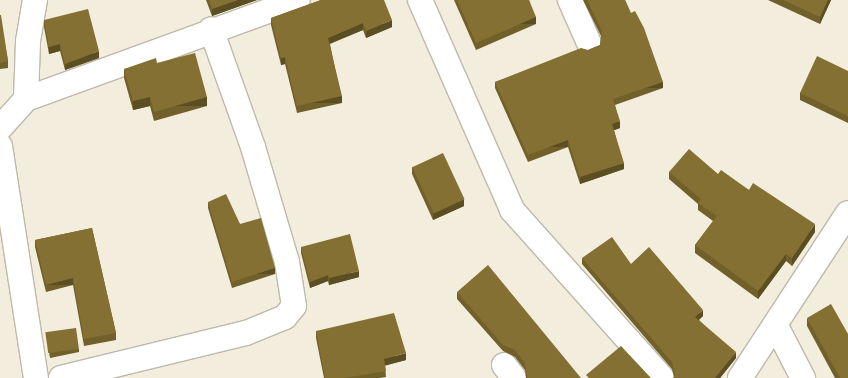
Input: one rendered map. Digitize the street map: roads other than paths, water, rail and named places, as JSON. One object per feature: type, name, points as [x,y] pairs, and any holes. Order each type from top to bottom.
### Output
[{"type":"street","points":[[26,99],[28,41],[35,0]]},
{"type":"street","points":[[0,128],[26,99],[211,29],[298,0]]},
{"type":"street","points":[[420,0],[512,210],[662,378]]},
{"type":"street","points":[[570,0],[589,43]]},
{"type":"street","points":[[61,378],[246,333],[284,318],[294,306],[287,262],[253,148],[211,29]]},
{"type":"street","points":[[0,146],[36,378]]},
{"type":"street","points":[[740,378],[776,326],[848,213]]},
{"type":"street","points":[[776,326],[803,378]]}]
